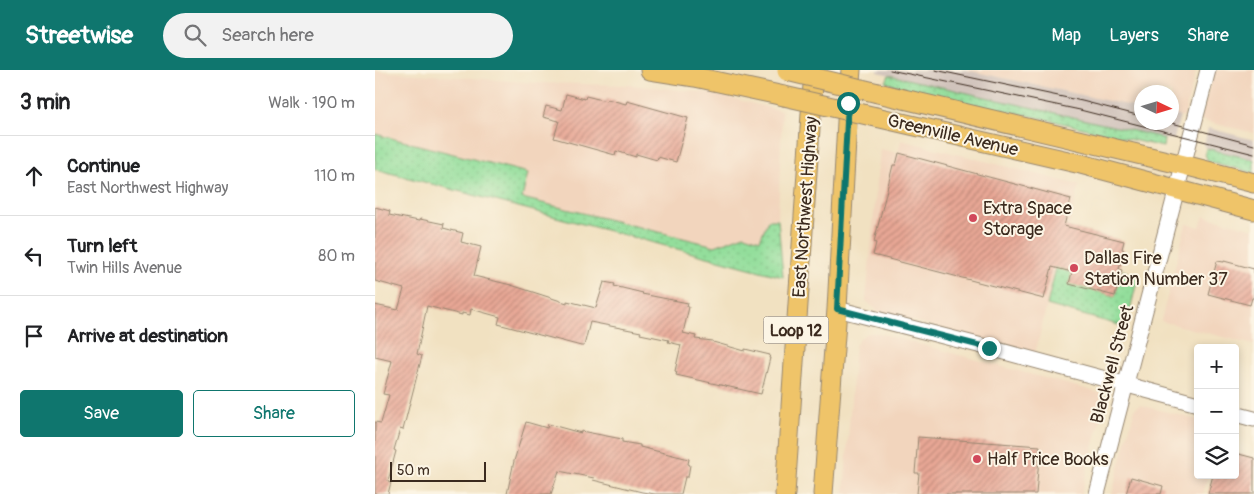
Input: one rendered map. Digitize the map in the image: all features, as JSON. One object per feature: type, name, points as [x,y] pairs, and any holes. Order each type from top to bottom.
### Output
[{"type":"main road","name":"Greenville Avenue","points":[[650,70],[695,76],[1072,162],[1178,188],[1254,210]]},
{"type":"main road","name":"East Northwest Highway","points":[[785,494],[814,70]]},
{"type":"main road","name":"East Northwest Highway","points":[[823,494],[837,309],[851,70]]},
{"type":"main road","name":"Greenville Avenue","points":[[783,71],[1254,183]]},
{"type":"street","name":"Blackwell Street","points":[[1097,494],[1208,70]]},
{"type":"street","points":[[837,309],[1194,403]]},
{"type":"street","points":[[1239,415],[1254,419]]},
{"type":"shaded area","points":[[878,70],[966,70],[1134,106],[1134,130],[1176,130],[1174,139],[1164,139],[878,72]]},
{"type":"shaded area","points":[[966,70],[1196,70],[1184,117],[1179,116],[1179,85],[1134,85],[1134,106]]},
{"type":"shaded area","points":[[1214,70],[1254,70],[1254,133],[1200,120]]},
{"type":"shaded area","points":[[375,71],[537,83],[630,85],[710,93],[782,111],[778,220],[768,220],[760,240],[744,235],[715,246],[521,198],[528,173],[375,134]]},
{"type":"shaded area","points":[[1208,128],[1254,140],[1254,160],[1206,148],[1204,146]]},
{"type":"shaded area","points":[[901,140],[1079,185],[1035,354],[878,311],[866,301],[880,149],[898,153]]},
{"type":"shaded area","points":[[1204,216],[1254,229],[1254,345],[1161,321],[1186,224],[1200,227]]},
{"type":"shaded area","points":[[867,333],[878,333],[1107,395],[1081,494],[844,494],[855,346],[859,339]]},
{"type":"shaded area","points":[[1140,405],[1194,419],[1194,479],[1207,479],[1203,494],[1112,494],[1135,408]]},
{"type":"green space","points":[[889,75],[1156,136],[1164,139],[1163,147],[1040,118],[924,94],[886,82]]},
{"type":"green space","points":[[375,134],[528,173],[522,198],[715,246],[744,235],[760,240],[768,220],[778,220],[783,277],[375,169]]},
{"type":"green space","points":[[1206,148],[1254,160],[1254,173],[1208,161],[1205,154]]},
{"type":"green space","points":[[1059,256],[1067,271],[1072,272],[1100,290],[1100,292],[1115,296],[1122,270],[1138,277],[1126,327],[1047,305]]},
{"type":"building","points":[[566,94],[585,99],[586,96],[606,101],[607,99],[626,104],[627,101],[688,118],[676,162],[658,157],[657,160],[636,154],[636,157],[616,151],[615,155],[554,138],[559,121],[543,117],[546,106],[562,110]]},
{"type":"building","name":"Extra Space Storage","points":[[899,153],[1071,199],[1064,226],[1124,241],[1122,249],[1124,250],[1119,269],[1122,270],[1115,296],[1069,284],[1072,272],[1052,267],[1044,299],[873,255],[876,243],[874,242],[893,165],[896,165]]},
{"type":"building","points":[[375,207],[390,211],[389,215],[444,224],[443,228],[463,233],[461,242],[481,247],[474,276],[511,285],[567,303],[567,301],[596,308],[604,282],[642,294],[688,303],[687,307],[689,307],[683,333],[696,336],[695,339],[713,341],[745,351],[745,349],[770,355],[761,394],[676,375],[677,372],[675,371],[681,345],[668,342],[669,340],[640,334],[641,332],[590,322],[584,346],[581,346],[498,324],[500,317],[471,309],[470,315],[462,313],[462,315],[427,306],[417,354],[422,356],[403,430],[400,429],[394,450],[396,451],[388,481],[391,482],[388,494],[375,494],[375,422],[381,423],[389,395],[383,394],[392,361],[375,357],[375,305],[398,310],[404,289],[375,281]]},
{"type":"building","points":[[1217,261],[1254,269],[1254,298],[1252,298],[1250,305],[1208,294]]},
{"type":"building","points":[[526,422],[547,428],[548,424],[581,433],[581,431],[622,439],[622,442],[640,445],[640,447],[689,459],[688,477],[685,477],[681,494],[655,494],[559,471],[551,494],[507,494],[514,461]]},
{"type":"building","name":"Half Price Books","points":[[918,437],[1040,446],[1036,494],[917,494],[919,473],[915,473]]},
{"type":"building","points":[[1239,454],[1254,458],[1254,494],[1208,494],[1212,479],[1239,479]]},
{"type":"building","points":[[1131,477],[1163,486],[1161,494],[1126,494]]},
{"type":"tram line","points":[[890,70],[1080,110],[1254,154]]},
{"type":"tram line","points":[[935,70],[1082,101],[1134,114]]},
{"type":"tram line","points":[[1179,125],[1254,145]]},
{"type":"place","name":"Extra Space Storage","points":[[973,218]]},
{"type":"place","name":"Dallas Fire Station Number 37","points":[[1074,268]]},
{"type":"place","name":"Half Price Books","points":[[977,459]]},
{"type":"route","points":[[848,103],[837,309],[989,348]]}]
